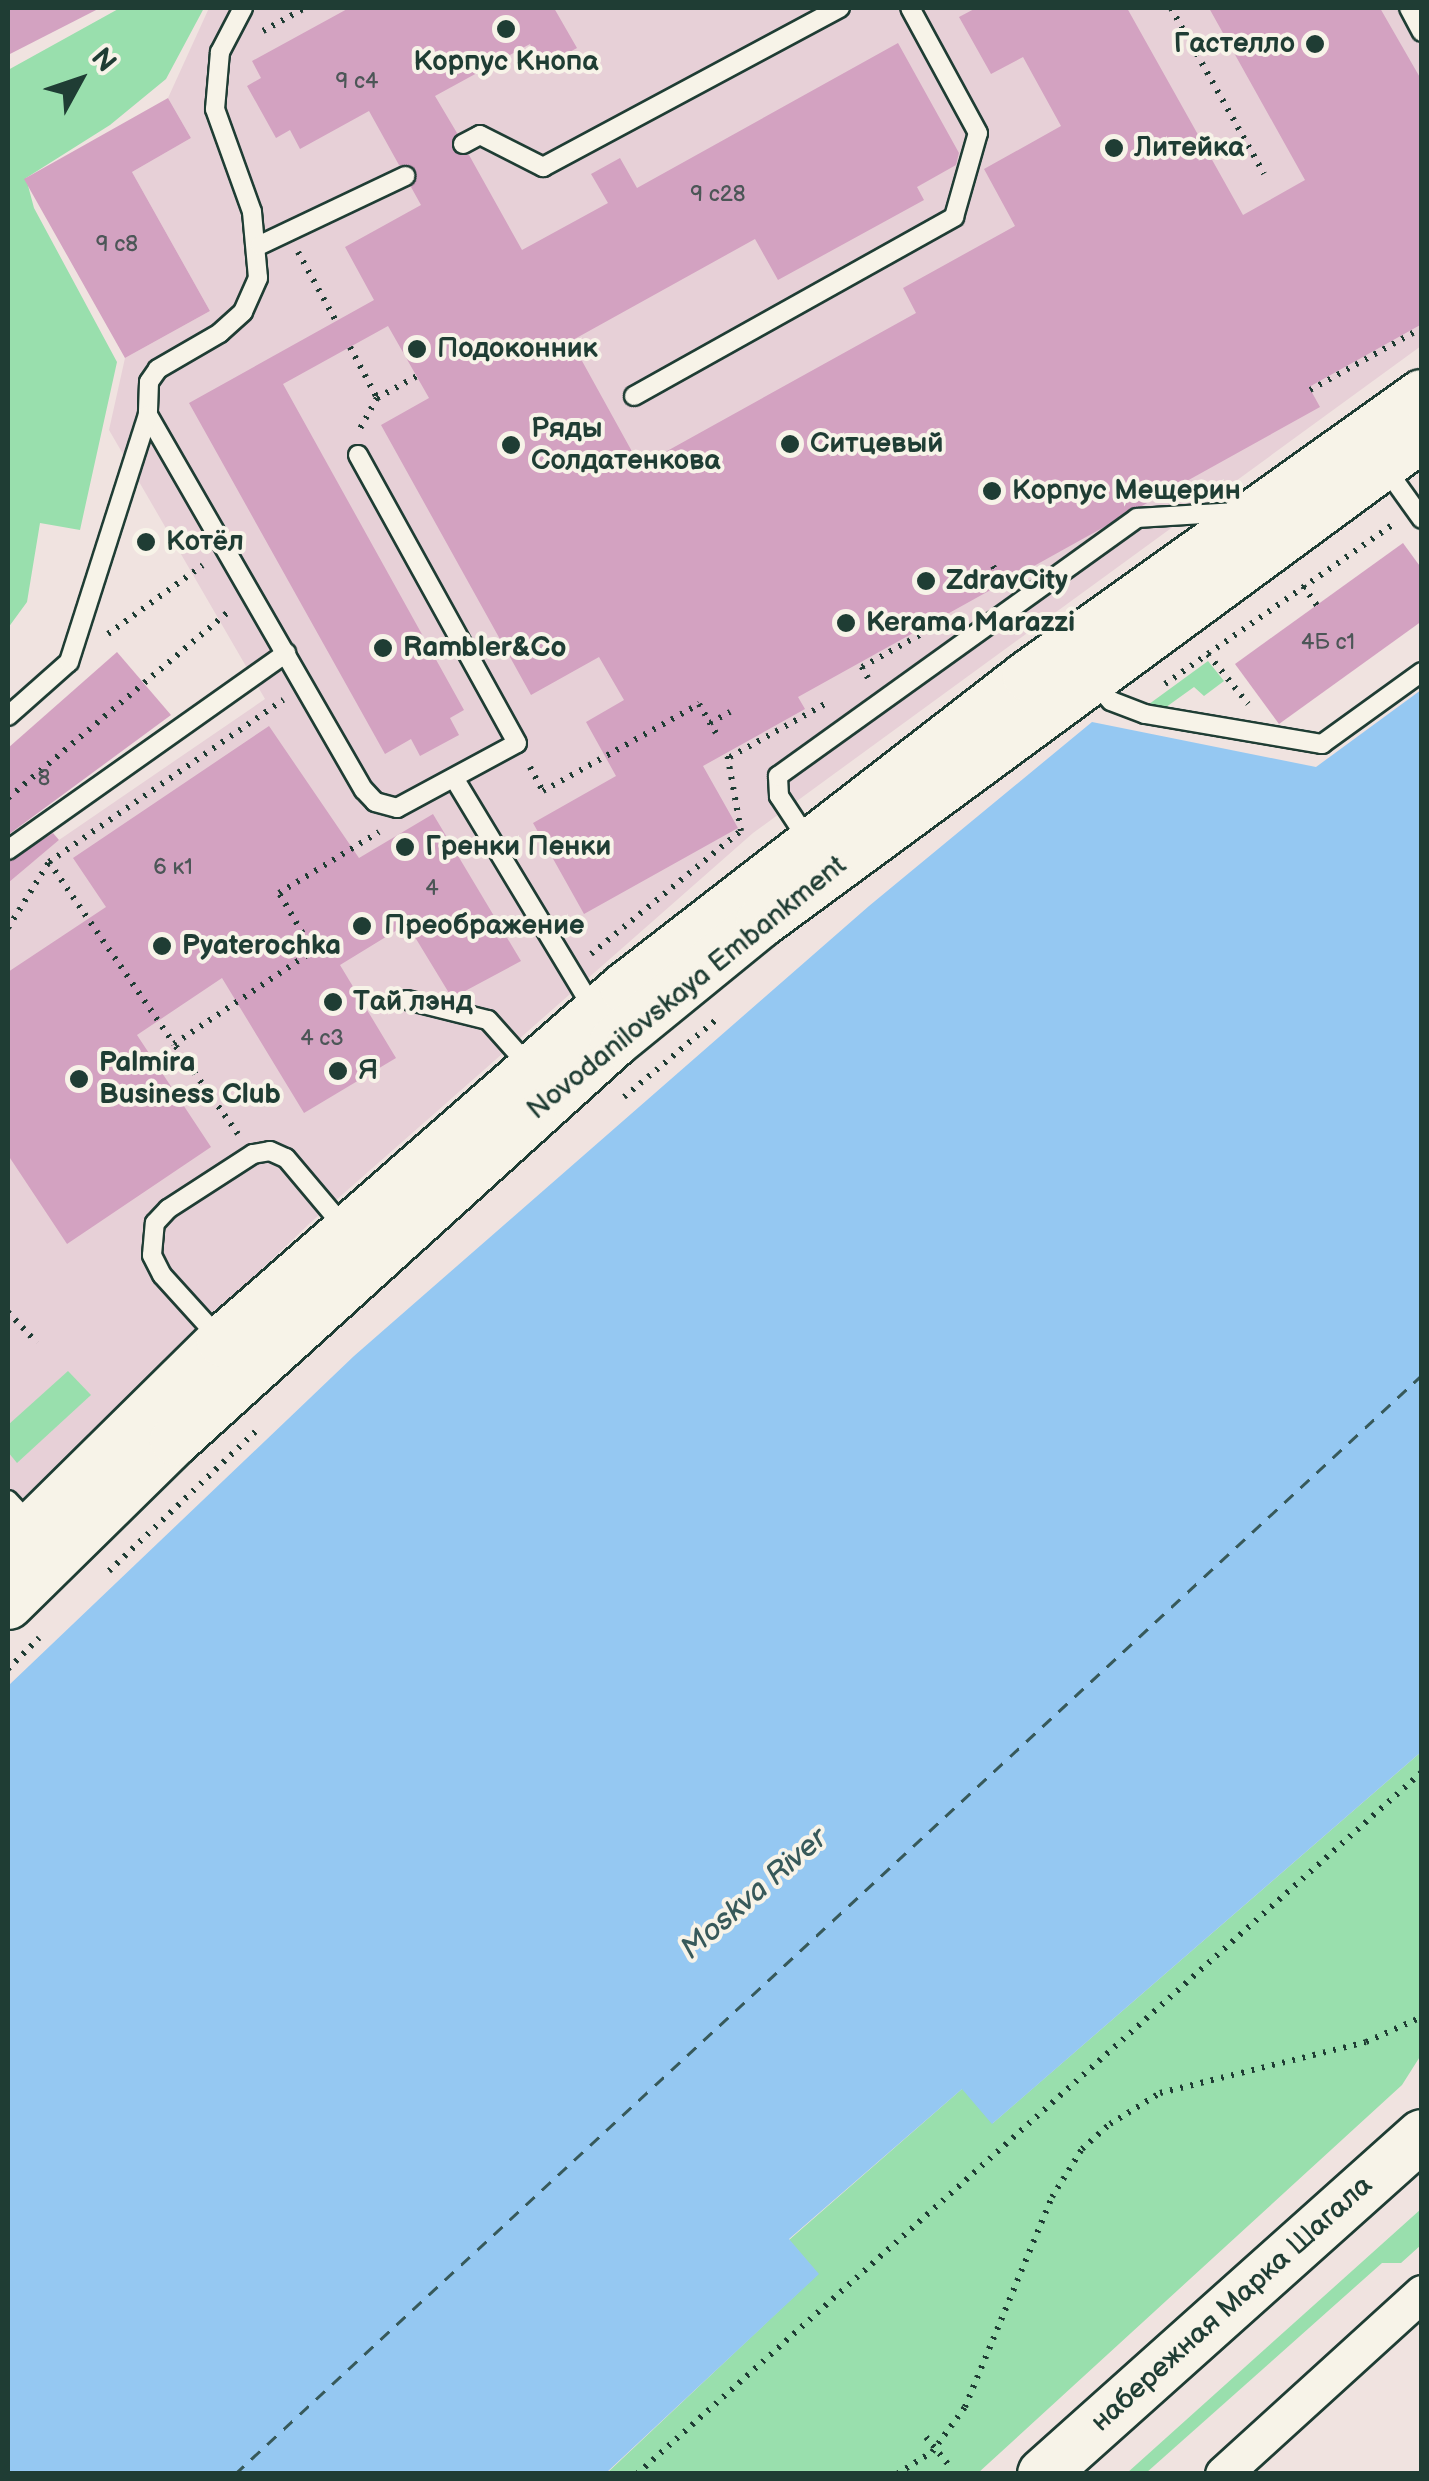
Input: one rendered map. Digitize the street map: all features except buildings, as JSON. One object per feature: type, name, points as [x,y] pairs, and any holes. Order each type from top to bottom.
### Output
[{"type":"main road","name":"Novodanilovskaya Embankment","points":[[29,1616],[40,1544],[236,1356],[605,1027],[1262,510],[1422,395]]},
{"type":"main road","name":"Novodanilovskaya Embankment","points":[[818,857],[1122,701],[1402,451]]},
{"type":"main road","name":"Novodanilovskaya Embankment","points":[[236,1356],[345,1229],[530,1067],[605,1027]]},
{"type":"main road","name":"набережная Марка Шагала","points":[[1044,2474],[1422,2135]]},
{"type":"street","points":[[1223,2474],[1422,2293]]},
{"type":"lane","points":[[243,8],[220,52],[216,110],[260,244],[258,278],[243,312],[158,369],[146,396],[148,414],[376,802],[407,804],[516,743],[358,455]]},
{"type":"lane","points":[[463,144],[480,135],[542,167],[840,8]]},
{"type":"lane","points":[[634,396],[954,217],[978,133],[910,8]]},
{"type":"lane","points":[[1409,8],[1422,32]]},
{"type":"lane","points":[[260,244],[405,176]]},
{"type":"lane","points":[[8,716],[69,662],[148,414]]},
{"type":"lane","points":[[1402,451],[1418,514]]},
{"type":"lane","points":[[818,857],[780,796],[778,776],[1137,518],[1262,510]]},
{"type":"lane","points":[[8,850],[286,653]]},
{"type":"lane","points":[[1122,701],[1274,737],[1322,744],[1422,672]]},
{"type":"lane","points":[[454,778],[605,1027]]},
{"type":"lane","points":[[407,1000],[488,1020],[530,1067]]},
{"type":"lane","points":[[236,1356],[162,1275],[152,1254],[155,1223],[253,1154],[270,1150],[286,1158],[345,1229]]},
{"type":"path","points":[[247,40],[306,8]]},
{"type":"path","points":[[1171,8],[1264,174]]},
{"type":"path","points":[[288,234],[336,321]]},
{"type":"path","points":[[1310,390],[1422,328]]},
{"type":"path","points":[[350,347],[378,398]]},
{"type":"path","points":[[358,455],[357,435],[378,398],[417,376]]},
{"type":"path","points":[[1122,701],[1208,654],[1418,514]]},
{"type":"path","points":[[69,662],[208,561]]},
{"type":"path","points":[[989,596],[1005,587],[994,566]]},
{"type":"path","points":[[1292,571],[1317,605]]},
{"type":"path","points":[[8,798],[220,620]]},
{"type":"path","points":[[852,690],[869,680],[861,665],[942,622]]},
{"type":"path","points":[[1208,654],[1274,737]]},
{"type":"path","points":[[8,928],[49,862],[304,685]]},
{"type":"path","points":[[727,753],[730,757],[834,699]]},
{"type":"path","points":[[516,743],[543,791],[699,704],[716,733]]},
{"type":"path","points":[[710,723],[730,712]]},
{"type":"path","points":[[174,1044],[313,951],[279,893],[368,838]]},
{"type":"path","points":[[49,862],[253,1154]]},
{"type":"path","points":[[611,1108],[735,1004]]},
{"type":"path","points":[[8,1312],[37,1343]]},
{"type":"path","points":[[40,1544],[264,1422]]},
{"type":"path","points":[[8,1668],[29,1616]]},
{"type":"path","points":[[637,2474],[1422,1772]]},
{"type":"path","points":[[897,2474],[935,2448],[965,2407],[1063,2176],[1110,2124],[1160,2094],[1366,2042],[1422,2017]]},
{"type":"path","points":[[926,2438],[948,2464]]},
{"type":"shaded area","points":[[209,8],[1421,8],[1421,346],[753,833],[310,1223],[8,1512],[8,883],[59,840],[265,699],[109,430],[125,358],[210,311],[132,172],[191,138],[168,98]]},
{"type":"green space","points":[[120,8],[204,8],[166,79],[110,125],[26,178],[34,208],[117,362],[80,530],[40,523],[27,602],[8,628],[8,70]]},
{"type":"green space","points":[[1208,661],[1224,681],[1204,696],[1194,687],[1162,710],[1145,707]]},
{"type":"green space","points":[[68,1371],[91,1395],[17,1463],[8,1452],[8,1425]]},
{"type":"green space","points":[[1421,1752],[1421,2055],[1402,2085],[978,2473],[606,2474],[818,2274],[789,2240],[963,2088],[993,2123]]},
{"type":"green space","points":[[1421,2209],[1421,2245],[1401,2263],[1382,2263],[1146,2473],[1127,2473]]},
{"type":"water","name":"Moskva River","points":[[1421,690],[1421,1752],[992,2124],[962,2089],[789,2239],[819,2274],[606,2473],[8,2473],[8,1686],[354,1356],[869,906],[1092,722],[1316,767]]},
{"type":"ferry route","points":[[235,2474],[1422,1375]]},
{"type":"place","name":"Корпус Кнопа","points":[[506,29]]},
{"type":"place","name":"Гастелло","points":[[1315,44]]},
{"type":"place","name":"Литейка","points":[[1114,148]]},
{"type":"place","name":"Подоконник","points":[[417,349]]},
{"type":"place","name":"Ситцевый","points":[[790,444]]},
{"type":"place","name":"Ряды Солдатенкова","points":[[511,445]]},
{"type":"place","name":"Корпус Мещерин","points":[[992,491]]},
{"type":"place","name":"Котёл","points":[[146,542]]},
{"type":"place","name":"ZdravCity","points":[[926,581]]},
{"type":"place","name":"Kerama Marazzi","points":[[846,623]]},
{"type":"place","name":"Rambler&Co","points":[[383,648]]},
{"type":"place","name":"Гренки Пенки","points":[[405,847]]},
{"type":"place","name":"Преображение","points":[[362,926]]},
{"type":"place","name":"Pyaterochka","points":[[162,946]]},
{"type":"place","name":"Тай лэнд","points":[[333,1002]]},
{"type":"place","name":"Я","points":[[338,1071]]},
{"type":"place","name":"Palmira Business Club","points":[[79,1079]]}]
